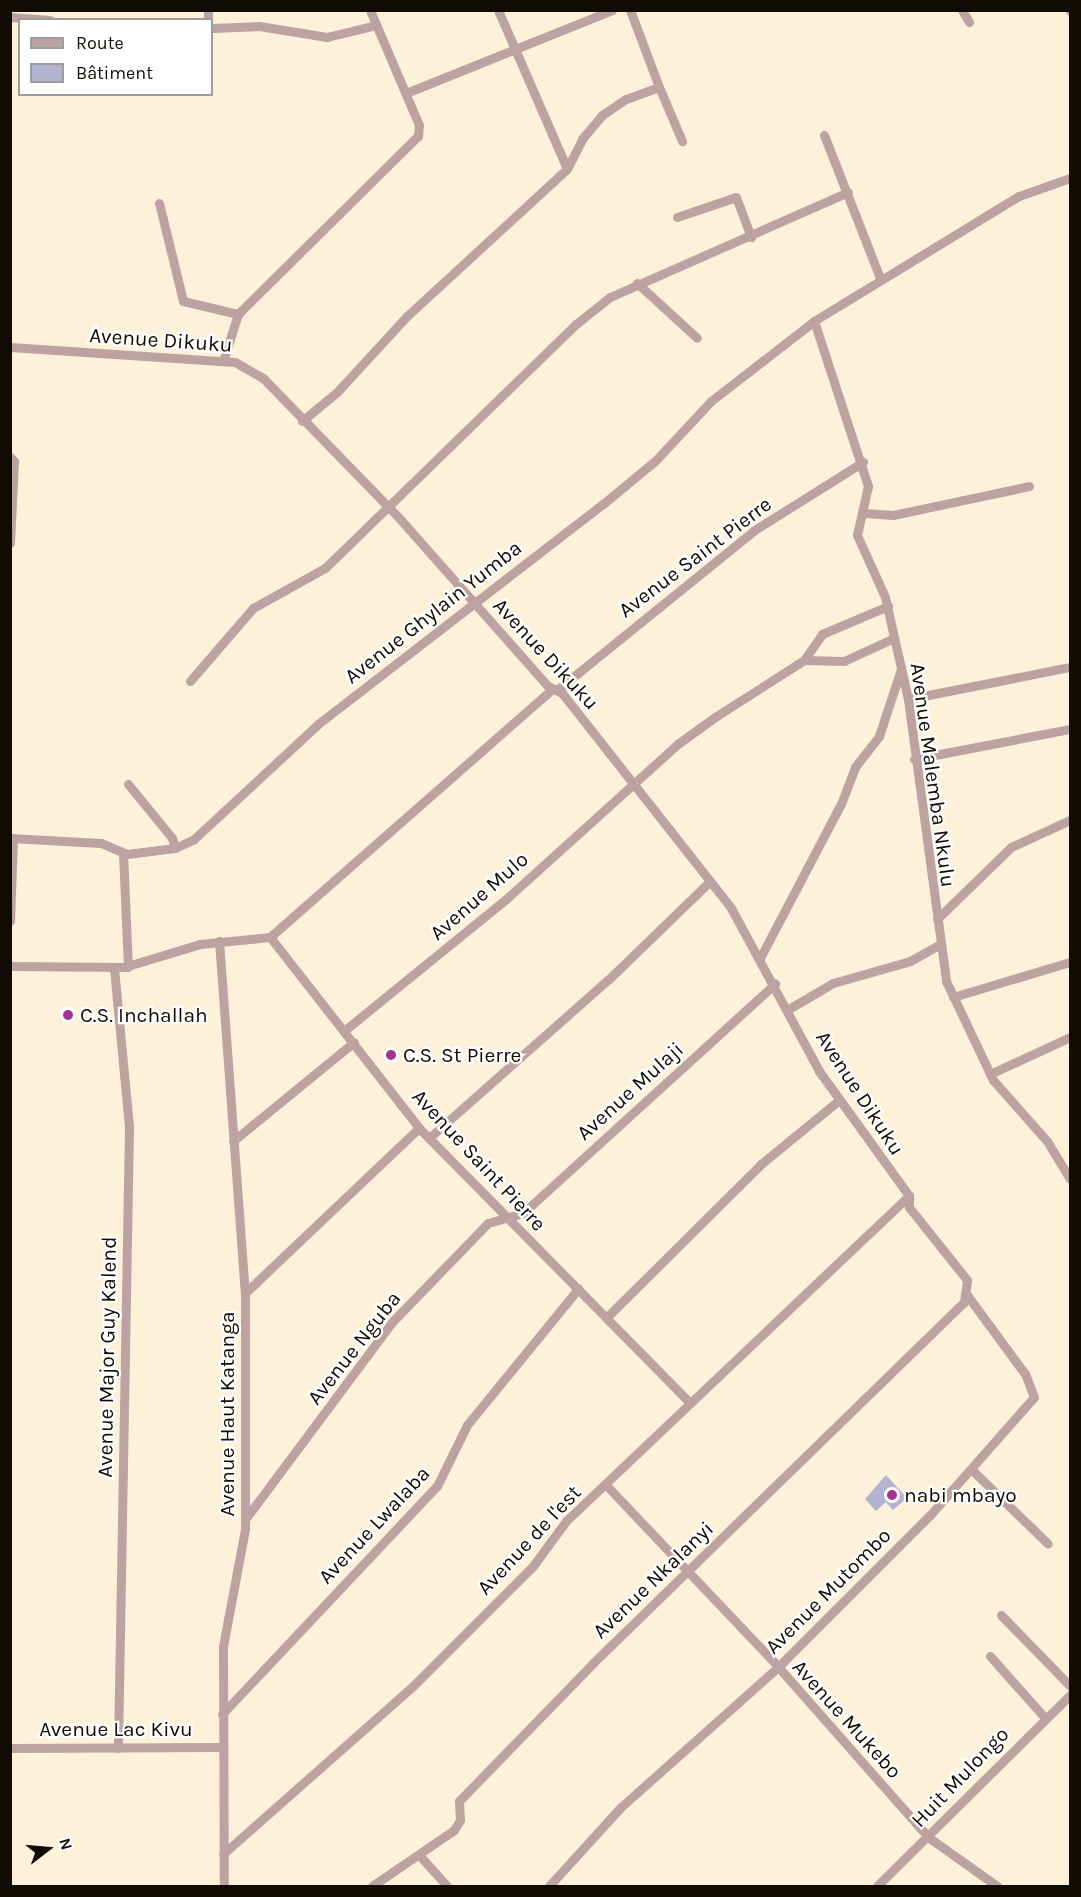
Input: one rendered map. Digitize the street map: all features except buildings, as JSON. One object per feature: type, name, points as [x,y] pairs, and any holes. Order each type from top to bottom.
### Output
[{"type":"street","points":[[223,361],[238,314],[412,147],[419,129],[370,10]]},
{"type":"street","points":[[498,10],[514,52],[567,169]]},
{"type":"street","points":[[406,93],[514,52],[612,10]]},
{"type":"street","points":[[630,10],[682,141]]},
{"type":"street","points":[[962,10],[969,22]]},
{"type":"street","points":[[213,28],[259,26],[327,37],[376,25]]},
{"type":"street","points":[[302,421],[337,392],[407,315],[567,169],[582,138],[609,109],[659,87]]},
{"type":"street","points":[[824,135],[880,278]]},
{"type":"street","name":"Avenue Ghylain Yumba","points":[[175,848],[218,820],[318,724],[473,601],[642,473],[711,401],[814,321],[880,278],[1019,196],[1071,178]]},
{"type":"street","points":[[190,681],[258,603],[325,568],[576,324],[637,283],[752,237],[848,192]]},
{"type":"street","points":[[677,217],[736,197],[752,237]]},
{"type":"street","points":[[159,203],[183,301],[238,314]]},
{"type":"street","points":[[637,283],[697,338]]},
{"type":"street","name":"Avenue Malemba Nkulu","points":[[814,321],[862,462],[869,492],[857,535],[888,606],[908,699],[914,759],[937,919],[953,997],[990,1074],[1047,1141],[1071,1179]]},
{"type":"street","name":"Avenue Dikuku","points":[[10,347],[223,361],[251,368],[389,508],[554,690],[731,908],[838,1101],[909,1196],[909,1207],[967,1280],[967,1295]]},
{"type":"street","points":[[10,457],[14,461],[10,543]]},
{"type":"street","name":"Avenue Saint Pierre","points":[[690,1403],[419,1128],[345,1030],[270,938],[554,690],[753,531],[862,462]]},
{"type":"street","points":[[865,513],[903,514],[1029,486]]},
{"type":"street","points":[[804,660],[822,634],[888,606]]},
{"type":"street","points":[[804,660],[844,661],[894,638]]},
{"type":"street","name":"Avenue Mulo","points":[[345,1030],[505,900],[632,784],[715,717],[804,660]]},
{"type":"street","points":[[908,699],[1071,667]]},
{"type":"street","points":[[760,958],[841,804],[855,767],[879,736],[901,669]]},
{"type":"street","points":[[914,759],[1070,728]]},
{"type":"street","points":[[10,921],[12,838],[101,843],[123,853],[175,848],[172,838],[128,784]]},
{"type":"street","points":[[937,919],[1011,847],[1071,820]]},
{"type":"street","points":[[123,853],[128,967]]},
{"type":"street","points":[[429,1138],[609,979],[709,882]]},
{"type":"street","points":[[10,966],[128,967],[219,941],[270,938]]},
{"type":"street","name":"Avenue Haut Katanga","points":[[219,941],[245,1293],[246,1518],[224,1634],[222,1714],[224,1887]]},
{"type":"street","points":[[787,1010],[833,983],[910,960],[941,944]]},
{"type":"street","points":[[953,997],[1071,962]]},
{"type":"street","name":"Avenue Major Guy Kalend","points":[[114,968],[129,1128],[118,1748]]},
{"type":"street","name":"Avenue Mulaji","points":[[507,1218],[523,1213],[775,984]]},
{"type":"street","points":[[990,1074],[1071,1037]]},
{"type":"street","points":[[233,1141],[354,1042]]},
{"type":"street","points":[[607,1317],[761,1164],[838,1101]]},
{"type":"street","points":[[245,1293],[419,1128]]},
{"type":"street","name":"Avenue de l'est","points":[[223,1854],[414,1685],[533,1566],[566,1521],[909,1196]]},
{"type":"street","name":"Avenue Nguba","points":[[246,1518],[392,1322],[488,1223],[507,1218]]},
{"type":"street","name":"Avenue Lwalaba","points":[[222,1714],[437,1486],[467,1425],[578,1289]]},
{"type":"street","name":"Avenue Mutombo","points":[[549,1887],[621,1808],[777,1668],[971,1469],[1035,1393],[967,1295]]},
{"type":"street","name":"Avenue Nkalanyi","points":[[372,1887],[420,1856],[456,1827],[459,1802],[967,1295]]},
{"type":"street","points":[[971,1469],[1048,1544]]},
{"type":"street","name":"Avenue Mukebo","points":[[606,1485],[690,1570],[928,1837],[997,1887]]},
{"type":"street","points":[[1001,1615],[1071,1686]]},
{"type":"street","points":[[990,1656],[1046,1719]]},
{"type":"street","name":"Huit Mulongo","points":[[877,1887],[1071,1695]]},
{"type":"street","name":"Avenue Lac Kivu","points":[[10,1748],[222,1747]]},
{"type":"street","points":[[420,1856],[447,1887]]},
{"type":"place","name":"C.S. Inchallah","points":[[68,1015]]},
{"type":"place","name":"C.S. St Pierre","points":[[391,1055]]},
{"type":"place","name":"nabi mbayo","points":[[892,1495]]}]
